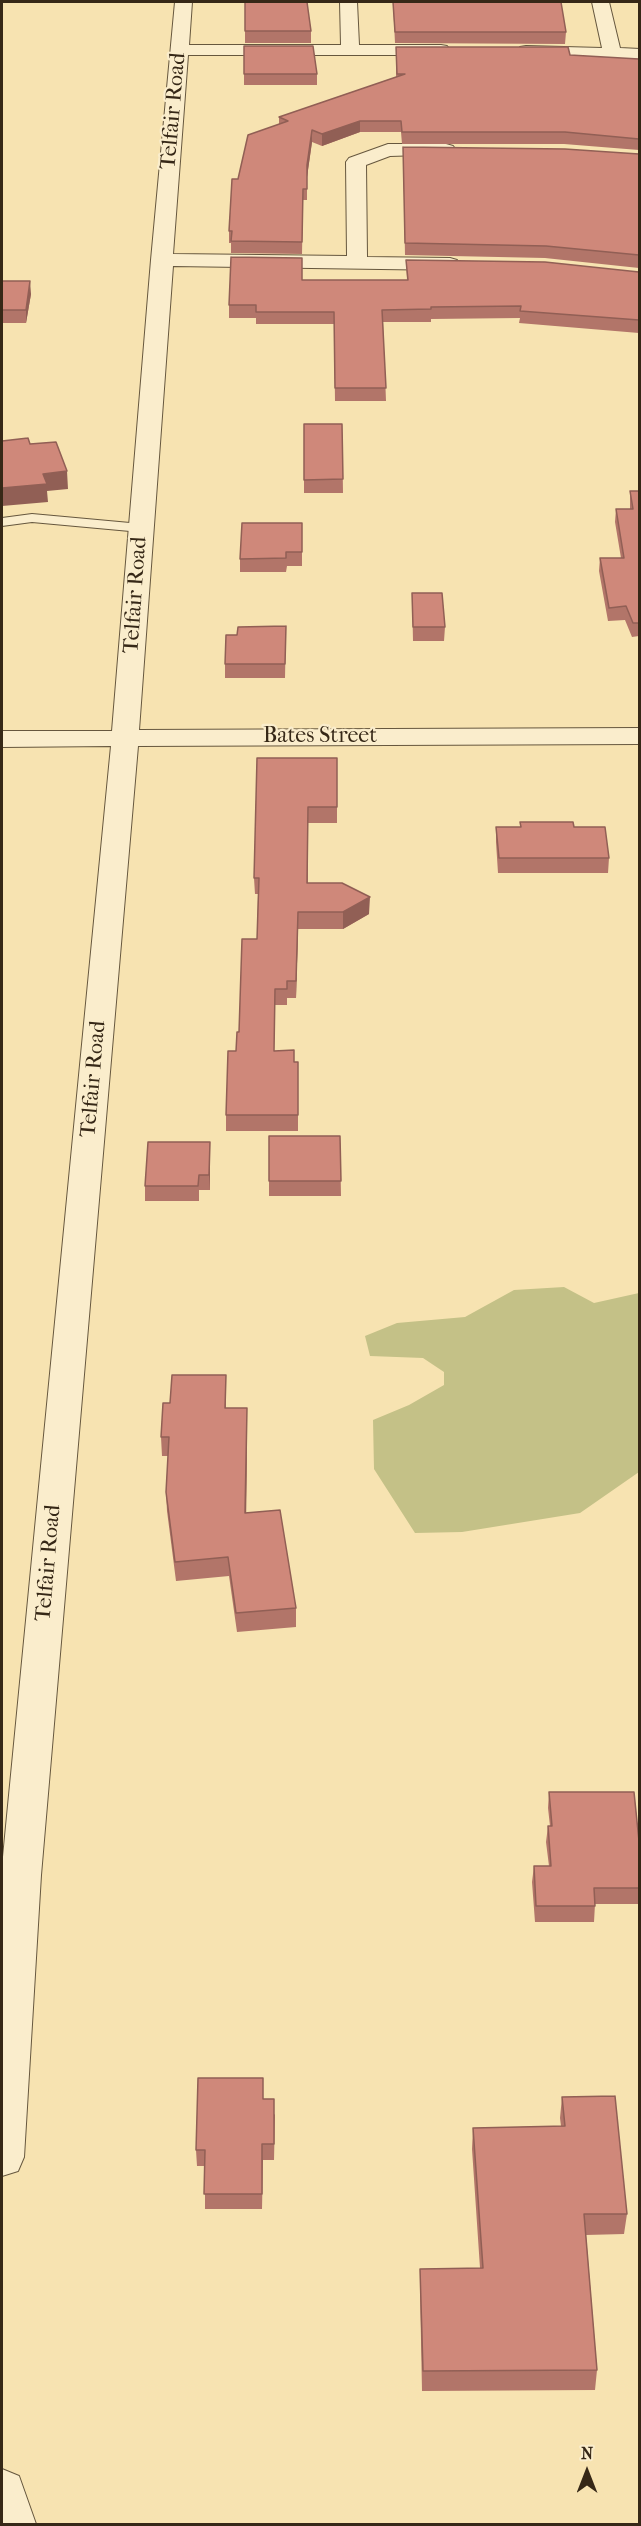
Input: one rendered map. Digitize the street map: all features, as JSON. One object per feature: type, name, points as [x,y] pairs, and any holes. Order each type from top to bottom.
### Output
[{"type":"street","name":"Telfair Road","points":[[2,2157],[11,1875],[125,738],[183,2]]},
{"type":"street","points":[[350,2],[350,50]]},
{"type":"street","points":[[601,2],[612,51]]},
{"type":"street","points":[[179,50],[457,50]]},
{"type":"street","points":[[505,51],[612,51],[639,54]]},
{"type":"street","points":[[357,263],[356,162],[388,150],[470,151]]},
{"type":"street","points":[[161,260],[474,265]]},
{"type":"street","name":"Bates Street","points":[[2,739],[639,736]]},
{"type":"lane","points":[[2,522],[32,518],[141,528]]},
{"type":"shaded area","points":[[564,1287],[594,1303],[639,1293],[639,1472],[580,1513],[462,1532],[415,1533],[374,1469],[373,1420],[409,1405],[444,1385],[444,1372],[423,1358],[370,1356],[365,1336],[397,1323],[465,1317],[514,1290]]},
{"type":"building","points":[[245,2],[307,2],[311,31],[245,31]]},
{"type":"building","points":[[393,2],[561,2],[566,32],[395,32]]},
{"type":"building","points":[[244,46],[313,46],[317,74],[244,74]]},
{"type":"building","points":[[396,47],[568,47],[570,55],[639,59],[639,139],[565,132],[402,132],[401,121],[360,121],[322,134],[312,130],[307,165],[307,189],[303,189],[302,242],[231,241],[232,231],[229,231],[232,179],[238,179],[248,135],[288,121],[279,117],[405,74],[397,74]]},
{"type":"building","points":[[403,147],[565,149],[639,154],[639,255],[546,246],[405,243]]},
{"type":"building","points":[[231,257],[302,258],[302,280],[408,280],[406,260],[545,262],[639,272],[639,320],[520,311],[521,306],[382,310],[386,388],[335,388],[334,312],[256,312],[256,305],[229,305]]},
{"type":"building","points":[[2,281],[30,281],[26,310],[2,310]]},
{"type":"building","points":[[304,424],[342,424],[343,479],[304,480]]},
{"type":"building","points":[[28,438],[30,444],[56,442],[67,471],[43,474],[47,484],[2,488],[2,441]]},
{"type":"building","points":[[630,491],[639,491],[639,623],[633,623],[626,606],[609,608],[600,558],[624,558],[616,509],[633,509]]},
{"type":"building","points":[[242,523],[302,523],[302,552],[286,552],[286,558],[240,559]]},
{"type":"building","points":[[412,593],[442,593],[445,627],[413,627]]},
{"type":"building","points":[[286,626],[285,664],[225,664],[226,635],[237,635],[238,627]]},
{"type":"building","points":[[257,758],[337,758],[337,807],[308,807],[307,883],[342,883],[370,897],[343,912],[298,912],[296,981],[287,981],[287,989],[275,989],[274,1051],[294,1050],[294,1062],[298,1062],[298,1115],[226,1115],[228,1051],[236,1051],[237,1032],[239,1032],[242,939],[257,939],[259,878],[254,878]]},
{"type":"building","points":[[520,822],[573,822],[574,827],[605,827],[609,858],[499,858],[496,827],[521,827]]},
{"type":"building","points":[[269,1136],[340,1136],[341,1181],[269,1181]]},
{"type":"building","points":[[148,1142],[210,1142],[209,1175],[199,1175],[198,1186],[145,1186]]},
{"type":"building","points":[[172,1375],[226,1375],[225,1408],[247,1408],[245,1513],[280,1510],[296,1608],[236,1613],[228,1557],[175,1562],[166,1492],[169,1437],[161,1437],[163,1403],[170,1403]]},
{"type":"building","points":[[549,1792],[634,1792],[639,1841],[639,1888],[594,1888],[595,1906],[536,1906],[534,1866],[551,1866],[548,1826],[552,1826]]},
{"type":"building","points":[[198,2078],[263,2078],[263,2099],[274,2099],[274,2144],[262,2144],[262,2194],[204,2194],[205,2150],[196,2150]]},
{"type":"building","points":[[615,2096],[627,2214],[584,2214],[597,2370],[423,2371],[420,2269],[483,2268],[473,2128],[565,2126],[562,2097]]}]
